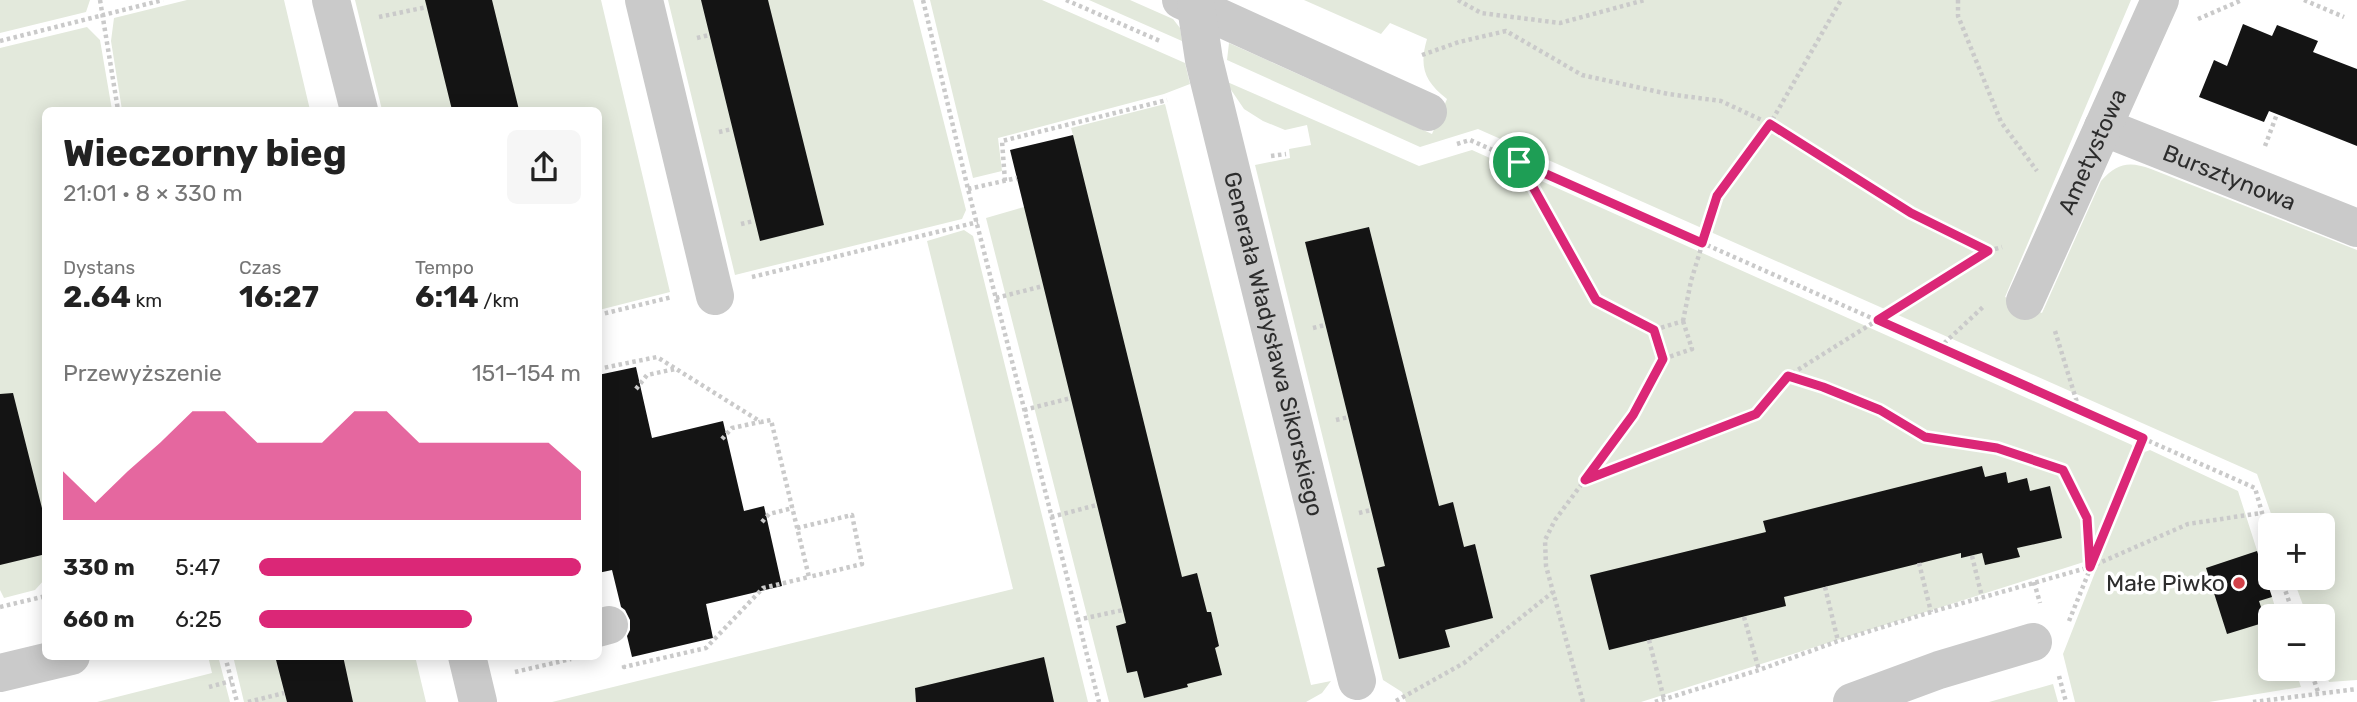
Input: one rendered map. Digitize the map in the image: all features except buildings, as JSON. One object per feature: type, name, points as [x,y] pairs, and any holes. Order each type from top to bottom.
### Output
[{"type":"street","points":[[331,0],[358,107]]},
{"type":"street","points":[[644,0],[714,291]]},
{"type":"street","name":"Generała Władysława Sikorskiego","points":[[1189,3],[1357,681]]},
{"type":"street","name":"Generała Władysława Sikorskiego","points":[[1189,3],[1428,112]]},
{"type":"street","name":"Ametystowa","points":[[2007,301],[2103,127],[2173,12]]},
{"type":"street","name":"Bursztynowa","points":[[2103,127],[2357,228]]},
{"type":"street","points":[[1852,702],[1939,670],[2049,637]]},
{"type":"street","points":[[0,673],[54,660]]},
{"type":"street","points":[[471,660],[478,702]]},
{"type":"path","points":[[100,0],[118,107]]},
{"type":"path","points":[[0,41],[163,0]]},
{"type":"path","points":[[923,0],[968,189],[1099,702]]},
{"type":"path","points":[[1066,0],[1204,60]]},
{"type":"path","points":[[1458,0],[1481,13],[1560,23],[1645,0]]},
{"type":"path","points":[[1583,702],[1546,566],[1545,540],[1555,520],[1633,415],[1663,359],[1692,349],[1683,321],[1702,243],[1717,196],[1770,124],[1841,0]]},
{"type":"path","points":[[1958,0],[1958,16],[2001,122],[2039,174]]},
{"type":"path","points":[[2173,12],[2242,0]]},
{"type":"path","points":[[2304,0],[2344,17]]},
{"type":"path","points":[[366,20],[427,6]]},
{"type":"path","points":[[1422,55],[1459,42],[1506,31],[1582,75],[1668,94],[1721,101],[1770,124],[1911,213],[1988,251]]},
{"type":"path","points":[[1005,181],[1002,141],[1167,100]]},
{"type":"path","points":[[2264,148],[2277,114]]},
{"type":"path","points":[[1444,148],[1470,140],[2255,488],[2261,513]]},
{"type":"path","points":[[1519,162],[1596,300],[1654,330],[1683,321]]},
{"type":"path","points":[[968,189],[1017,178]]},
{"type":"path","points":[[602,314],[714,291],[978,222]]},
{"type":"path","points":[[1585,480],[1756,414],[1788,376],[1988,251],[2011,244]]},
{"type":"path","points":[[996,298],[1043,286]]},
{"type":"path","points":[[1939,348],[2007,301]]},
{"type":"path","points":[[2054,327],[2079,410]]},
{"type":"path","points":[[1654,330],[1663,359]]},
{"type":"path","points":[[602,368],[657,357],[761,422]]},
{"type":"path","points":[[636,389],[647,375],[676,369]]},
{"type":"path","points":[[1788,376],[1880,410],[1925,437],[1997,448],[2063,470],[2087,518],[2090,567]]},
{"type":"path","points":[[1024,410],[1071,398]]},
{"type":"path","points":[[722,439],[732,428],[771,420],[809,577]]},
{"type":"path","points":[[2049,637],[2090,567],[2143,438]]},
{"type":"path","points":[[1051,517],[1097,505]]},
{"type":"path","points":[[762,522],[769,514],[793,508]]},
{"type":"path","points":[[1655,702],[1931,612],[2090,567],[2188,524],[2258,513]]},
{"type":"path","points":[[610,637],[624,667],[706,648],[763,587],[862,564],[852,515],[797,528]]},
{"type":"path","points":[[1972,556],[1982,597]]},
{"type":"path","points":[[1919,563],[1931,612]]},
{"type":"path","points":[[1825,586],[1838,641]]},
{"type":"path","points":[[1394,702],[1464,663],[1553,592]]},
{"type":"path","points":[[0,607],[42,595]]},
{"type":"path","points":[[1077,620],[1124,610]]},
{"type":"path","points":[[1744,617],[1759,670]]},
{"type":"path","points":[[1649,640],[1664,699]]},
{"type":"path","points":[[226,660],[237,702]]},
{"type":"path","points":[[514,672],[564,660]]},
{"type":"path","points":[[209,687],[231,681]]},
{"type":"path","points":[[2314,681],[2318,692]]},
{"type":"path","points":[[2253,702],[2357,689]]},
{"type":"path","points":[[248,702],[284,693]]},
{"type":"shaded area","points":[[0,0],[90,0],[86,12],[0,33]]},
{"type":"shaded area","points":[[187,0],[284,0],[309,107],[122,107],[111,41],[114,18]]},
{"type":"shaded area","points":[[355,0],[601,0],[670,292],[602,309],[602,107],[381,107]]},
{"type":"shaded area","points":[[668,0],[913,0],[966,210],[962,219],[735,275]]},
{"type":"shaded area","points":[[930,0],[1042,0],[1185,63],[1190,84],[1164,94],[998,138],[1002,171],[973,178]]},
{"type":"shaded area","points":[[1089,0],[1130,0],[1173,19],[1180,28],[1182,41]]},
{"type":"shaded area","points":[[1304,0],[2131,0],[2005,297],[2042,313],[2101,181],[2112,170],[2124,165],[2151,169],[2357,250],[2357,680],[2329,682],[2335,681],[2335,604],[2303,604],[2297,590],[2335,590],[2335,513],[2271,513],[2257,474],[1478,129],[1420,147],[1227,60],[1229,43],[1432,134],[1447,99],[1433,86],[1425,72],[1427,39],[1390,23],[1381,34]]},
{"type":"shaded area","points":[[87,27],[100,40],[111,107],[42,107],[42,582],[35,590],[4,598],[0,590],[0,48]]},
{"type":"shaded area","points":[[1225,81],[1419,166],[1472,150],[2132,445],[2133,452],[2087,561],[1641,702],[1406,702],[1402,692],[1383,680],[1255,165],[1290,158],[1289,149],[1311,145],[1307,125],[1285,130],[1263,121],[1244,109]]},
{"type":"shaded area","points":[[1165,104],[1311,685],[1331,681],[1322,693],[1306,702],[1109,702],[986,218],[1024,207],[1073,135],[1071,128]]},
{"type":"shaded area","points":[[964,230],[973,236],[1088,702],[552,702],[1013,589],[927,241]]},
{"type":"shaded area","points":[[2150,450],[2238,491],[2258,554],[2258,590],[2270,590],[2274,604],[2258,604],[2258,681],[2299,681],[2301,687],[2209,702],[2075,702],[2063,654],[2142,453]]},
{"type":"shaded area","points":[[209,660],[219,660],[230,702],[97,702],[212,673]]},
{"type":"shaded area","points":[[234,660],[416,660],[426,702],[244,702]]},
{"type":"shaded area","points":[[2053,684],[2058,702],[1989,702]]},
{"type":"place","name":"Małe Piwko","points":[[2239,583]]},
{"type":"route","points":[[1770,124],[1911,213],[1988,251],[1878,320],[2143,438],[2090,567],[2087,518],[2063,470],[1997,448],[1925,437],[1880,410],[1788,376],[1756,414],[1585,480],[1633,415],[1663,359],[1654,330],[1596,300],[1519,162],[1702,243],[1717,196],[1770,124]]}]
